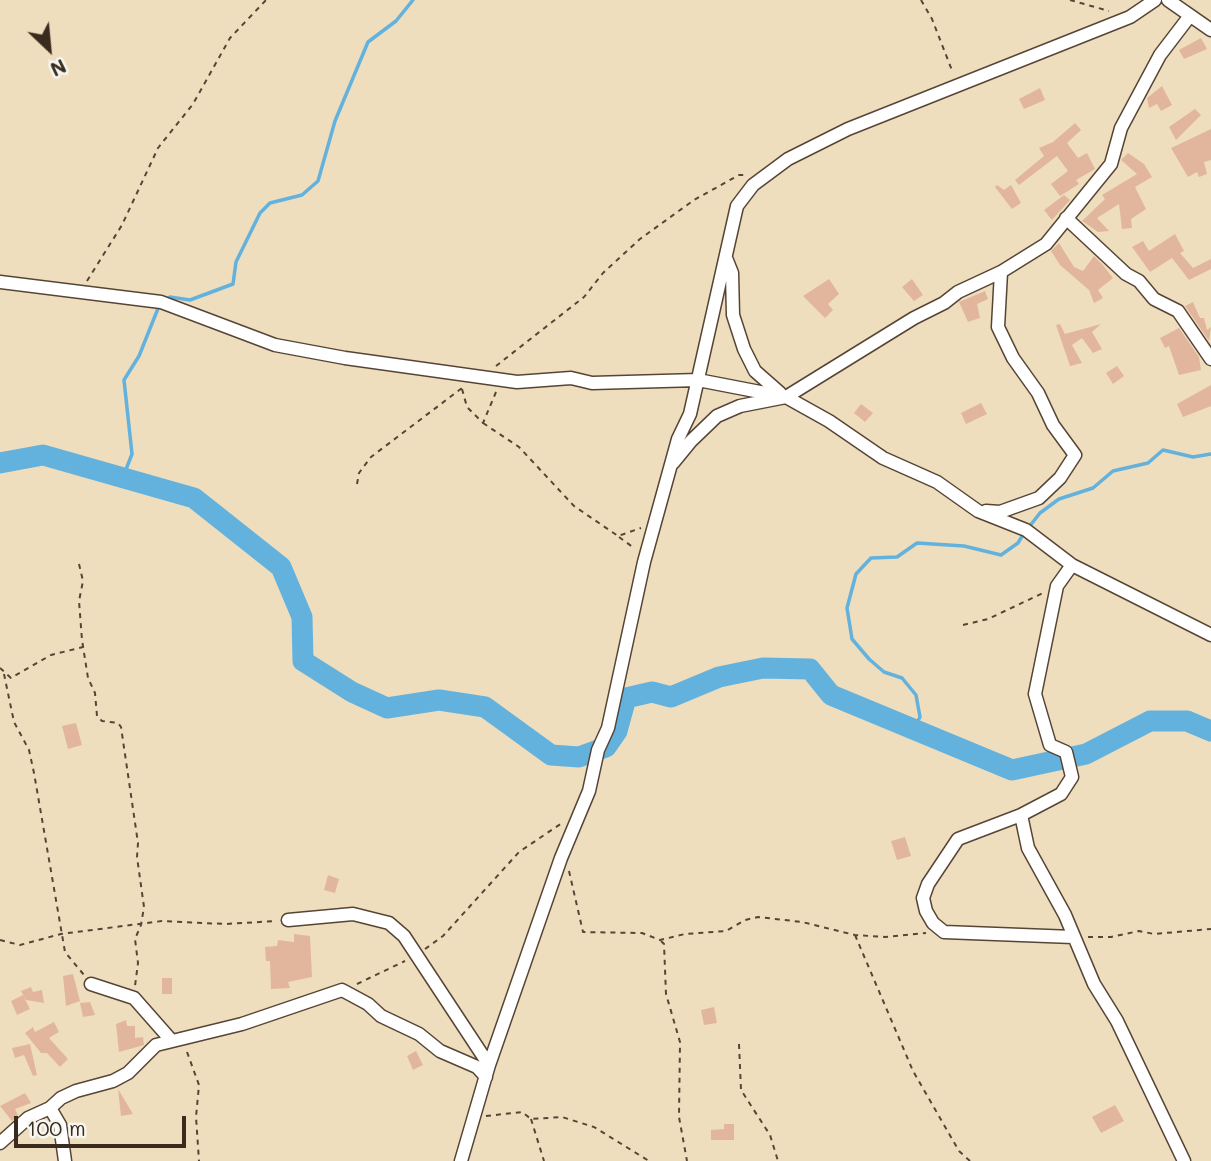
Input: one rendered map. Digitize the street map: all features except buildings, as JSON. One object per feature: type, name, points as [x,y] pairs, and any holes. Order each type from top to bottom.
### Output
[{"type":"street","points":[[461,1161],[487,1071],[561,858],[589,791],[598,750],[614,707],[615,688],[644,562],[669,469],[690,414],[737,206],[763,176],[788,159],[848,129],[1130,16],[1156,0]]},
{"type":"street","points":[[1168,0],[1211,30]]},
{"type":"street","points":[[669,469],[691,440],[717,416],[740,406],[786,397],[958,292],[1001,272],[1046,244],[1111,164],[1121,128],[1160,55],[1189,17]]},
{"type":"street","points":[[1066,218],[1126,274],[1139,281],[1154,299],[1178,311],[1211,359]]},
{"type":"street","points":[[726,258],[732,273],[733,315],[749,361],[764,381],[883,458],[937,482],[978,511],[1026,530],[1072,565],[1211,635]]},
{"type":"street","points":[[978,511],[1000,512],[1040,498],[1060,478],[1075,455],[1052,425],[1038,393],[1013,358],[998,327],[1001,272]]},
{"type":"street","points":[[0,282],[161,302],[208,322],[275,345],[499,380],[517,382],[571,378],[592,383],[698,380],[786,397]]},
{"type":"street","points":[[1072,565],[1057,586],[1035,694],[1050,745],[1066,752],[1072,777],[1060,794],[1021,815],[958,838],[937,869],[923,898],[933,923],[944,932],[1073,937]]},
{"type":"street","points":[[1021,815],[1028,848],[1065,915],[1073,937],[1184,1161]]},
{"type":"street","points":[[288,920],[353,915],[389,923],[404,936],[487,1071]]},
{"type":"street","points":[[92,984],[134,998],[175,1039]]},
{"type":"street","points":[[0,1143],[28,1118],[50,1108],[61,1098],[113,1081],[128,1073],[156,1045],[242,1024],[342,990],[368,1004],[382,1016],[419,1034],[440,1051],[487,1071]]},
{"type":"street","points":[[50,1108],[60,1125],[65,1161]]},
{"type":"path","points":[[81,291],[122,225],[158,148],[193,104],[230,38],[266,0]]},
{"type":"path","points":[[921,0],[932,19],[957,85]]},
{"type":"path","points":[[1070,0],[1130,16]]},
{"type":"path","points":[[357,484],[359,473],[371,457],[563,315],[640,239],[694,200],[739,175],[763,176]]},
{"type":"path","points":[[483,423],[499,380]]},
{"type":"path","points":[[462,388],[467,407],[483,423],[520,447],[574,506],[618,536],[644,562]]},
{"type":"path","points":[[618,536],[654,523]]},
{"type":"path","points":[[79,564],[83,581],[79,601],[84,647],[97,716],[102,721],[118,723],[121,727],[138,843],[137,857],[144,907],[135,939],[138,963],[134,998]]},
{"type":"path","points":[[963,625],[988,619],[1057,586]]},
{"type":"path","points":[[4,674],[12,678],[51,655],[84,647]]},
{"type":"path","points":[[0,668],[4,674],[14,722],[29,750],[65,952],[92,984]]},
{"type":"path","points":[[342,990],[415,956],[443,936],[519,852],[578,814]]},
{"type":"path","points":[[561,858],[572,881],[583,932],[642,933],[664,944],[666,994],[680,1042],[679,1117],[687,1161]]},
{"type":"path","points":[[660,940],[685,934],[726,931],[751,917],[802,922],[855,934],[885,937],[944,932]]},
{"type":"path","points":[[0,940],[20,945],[61,934],[162,921],[225,924],[288,920]]},
{"type":"path","points":[[1073,937],[1211,929]]},
{"type":"path","points":[[855,934],[913,1071],[959,1151],[970,1161]]},
{"type":"path","points":[[175,1039],[190,1056],[199,1085],[196,1117],[199,1161]]},
{"type":"path","points":[[739,1044],[741,1090],[770,1135],[778,1161]]},
{"type":"path","points":[[474,1121],[490,1115],[522,1112],[531,1119],[544,1161]]},
{"type":"path","points":[[531,1119],[562,1117],[594,1128],[649,1161]]},
{"type":"waterway","points":[[164,300],[170,297],[190,300],[233,284],[236,262],[260,213],[270,203],[302,195],[318,181],[335,121],[368,42],[396,21],[413,0]]},
{"type":"waterway","points":[[123,477],[132,454],[124,380],[139,356],[159,306]]},
{"type":"waterway","points":[[1029,527],[1040,513],[1059,499],[1093,488],[1113,471],[1148,463],[1163,450],[1193,457],[1211,454]]},
{"type":"waterway","points":[[0,463],[43,455],[194,498],[281,567],[302,617],[303,661],[352,692],[387,708],[439,700],[485,707],[551,755],[579,757],[606,747],[617,731],[626,698],[652,692],[671,697],[719,677],[763,668],[810,669],[831,695],[1012,770],[1086,754],[1150,721],[1187,721],[1211,731]]},
{"type":"waterway","points":[[913,730],[920,717],[916,695],[902,678],[884,672],[869,659],[852,639],[847,608],[856,574],[871,558],[897,557],[917,543],[964,546],[1001,555],[1018,543],[1024,533]]}]
